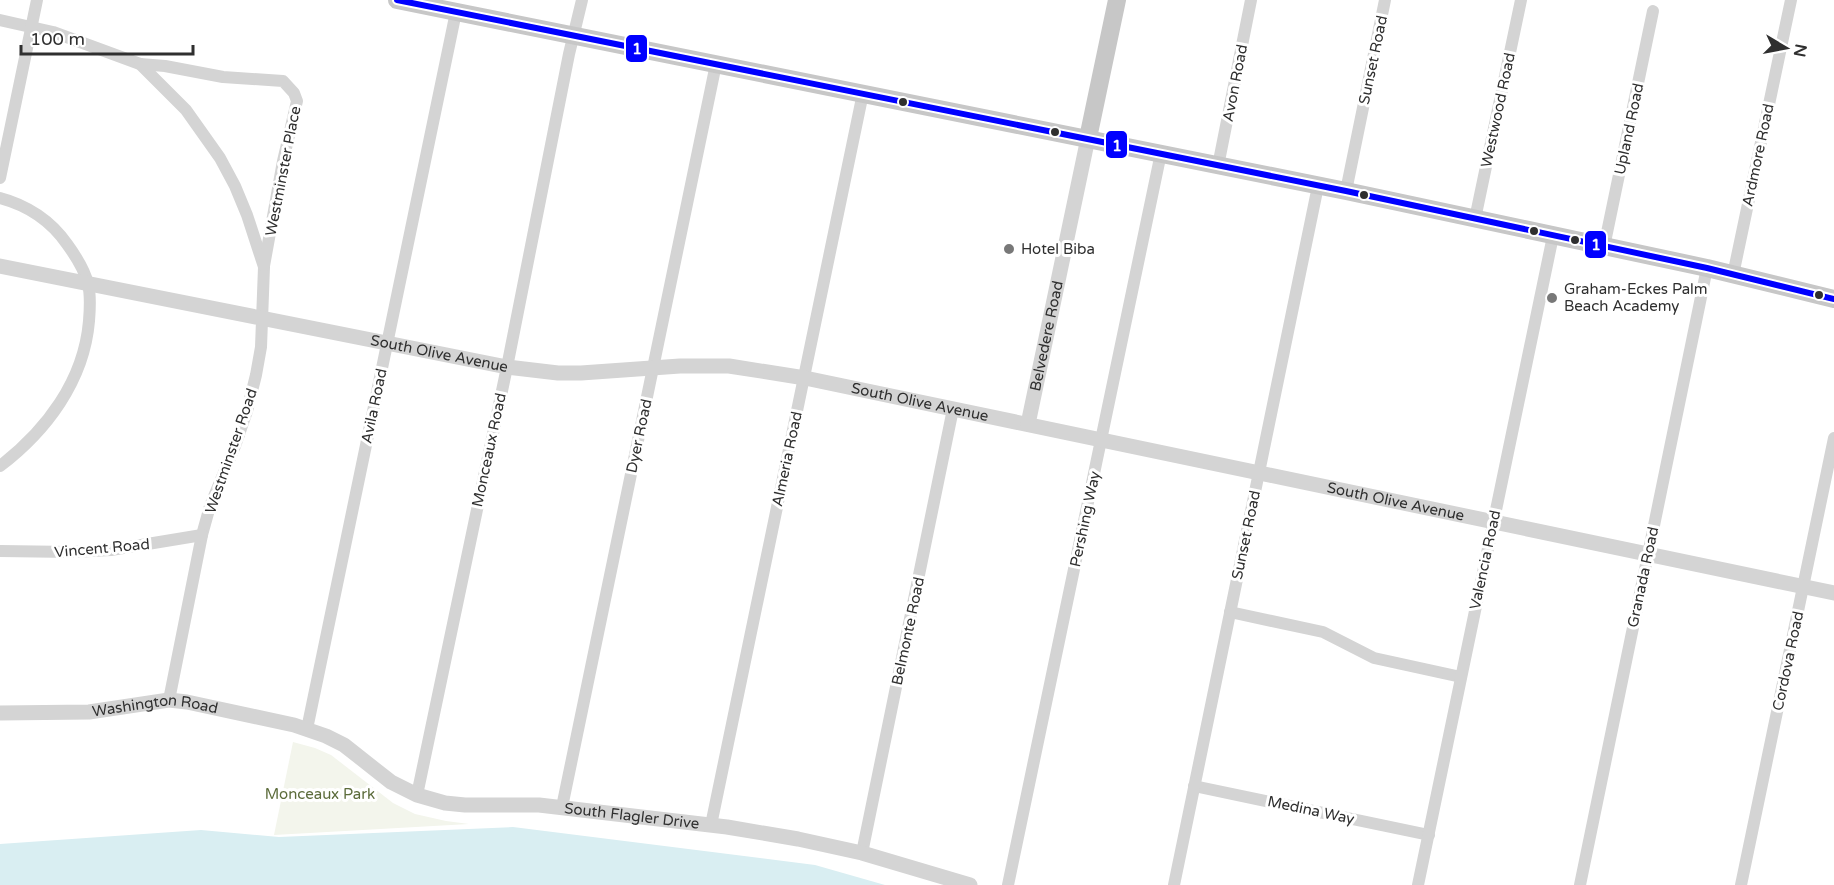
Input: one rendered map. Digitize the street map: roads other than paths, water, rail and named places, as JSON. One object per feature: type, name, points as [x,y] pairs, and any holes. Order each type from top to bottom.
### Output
[{"type":"main road","points":[[397,0],[1346,191],[1707,268],[1834,299]]},
{"type":"main road","name":"Belvedere Road","points":[[1088,138],[1117,0]]},
{"type":"street","points":[[0,178],[37,0]]},
{"type":"street","name":"Monceaux Road","points":[[417,795],[582,0]]},
{"type":"street","name":"Avon Road","points":[[1218,166],[1251,0]]},
{"type":"street","name":"Sunset Road","points":[[1346,191],[1386,0]]},
{"type":"street","name":"Westwood Road","points":[[1475,219],[1521,0]]},
{"type":"street","name":"Ardmore Road","points":[[1733,274],[1791,0]]},
{"type":"street","name":"Upland Road","points":[[1604,247],[1653,11]]},
{"type":"street","name":"Avila Road","points":[[308,729],[456,12]]},
{"type":"street","name":"Westminster Road","points":[[0,20],[73,38],[140,64],[186,110],[219,158],[235,186],[247,215],[264,267],[261,347],[247,411],[235,447],[210,506],[202,535],[169,700]]},
{"type":"street","name":"Westminster Place","points":[[140,64],[223,76],[283,81],[294,93],[297,101],[296,110],[264,267]]},
{"type":"street","name":"Dyer Road","points":[[562,807],[716,64]]},
{"type":"street","name":"Almeria Road","points":[[711,825],[863,93]]},
{"type":"street","name":"Belvedere Road","points":[[1028,424],[1088,138]]},
{"type":"street","name":"Pershing Way","points":[[1008,885],[1161,153]]},
{"type":"street","name":"Sunset Road","points":[[1174,885],[1318,186]]},
{"type":"street","points":[[0,198],[36,213],[62,237],[73,251],[88,284],[90,304],[88,330],[82,358],[60,404],[20,451],[0,466]]},
{"type":"street","name":"Valencia Road","points":[[1418,885],[1553,236]]},
{"type":"street","name":"South Olive Avenue","points":[[0,266],[507,367],[569,373],[698,365],[729,366],[805,378],[1834,593]]},
{"type":"street","name":"Granada Road","points":[[1580,885],[1707,268]]},
{"type":"street","name":"Belmonte Road","points":[[862,853],[954,408]]},
{"type":"street","name":"Cordova Road","points":[[1742,885],[1834,438]]},
{"type":"street","name":"Vincent Road","points":[[0,551],[111,550],[202,535]]},
{"type":"street","points":[[1230,612],[1323,632],[1374,658],[1461,677]]},
{"type":"street","name":"Washington Road","points":[[0,713],[89,712],[169,700],[198,704],[308,729]]},
{"type":"street","name":"South Flagler Drive","points":[[308,729],[344,745],[391,782],[417,795],[445,802],[465,805],[562,807],[798,838],[862,853],[970,885]]},
{"type":"street","name":"Medina Way","points":[[1194,786],[1429,835]]},
{"type":"place","name":"Hotel Biba","points":[[1009,249]]},
{"type":"place","name":"Graham-Eckes Palm Beach Academy","points":[[1552,298]]},
{"type":"park label","name":"Monceaux Park","points":[[320,794]]}]
